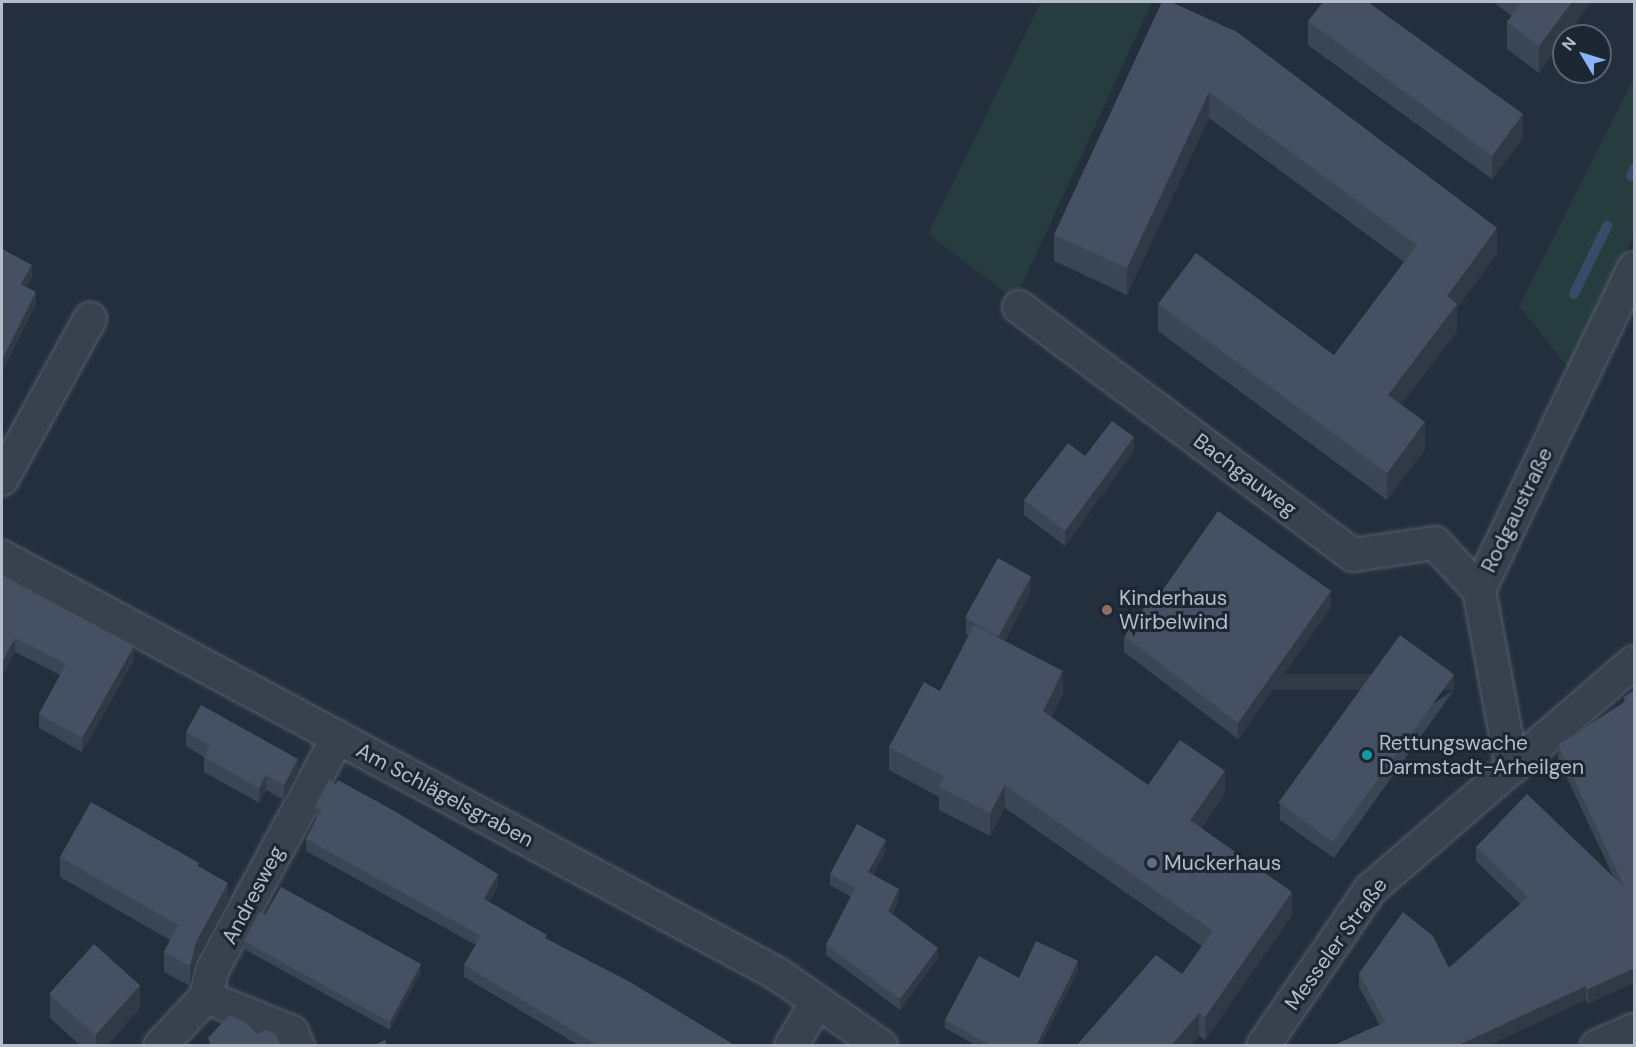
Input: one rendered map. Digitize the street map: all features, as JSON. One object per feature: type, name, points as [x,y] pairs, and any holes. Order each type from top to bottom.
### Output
[{"type":"street","name":"Rodgaustraße","points":[[1512,768],[1479,590],[1635,267]]},
{"type":"street","name":"Bachgauweg","points":[[1019,307],[1353,555],[1435,543],[1479,590]]},
{"type":"street","points":[[2,479],[90,319]]},
{"type":"street","name":"Am Schlägelsgraben","points":[[2,557],[776,973],[881,1046]]},
{"type":"street","name":"Messeler Straße","points":[[1263,1046],[1371,890],[1635,663]]},
{"type":"street","name":"Andresweg","points":[[160,1046],[206,997],[212,970],[338,737]]},
{"type":"street","points":[[206,997],[292,1032],[298,1046]]},
{"type":"street","points":[[791,1046],[817,1002]]},
{"type":"street","points":[[1597,1046],[1635,1030]]},
{"type":"green space","points":[[1041,2],[1152,2],[1015,300],[928,234]]},
{"type":"green space","points":[[1634,78],[1634,236],[1570,370],[1519,306]]},
{"type":"building","points":[[1162,2],[1171,2],[1237,32],[1497,228],[1447,296],[1457,304],[1388,395],[1425,422],[1387,473],[1158,304],[1196,253],[1334,355],[1417,245],[1209,92],[1127,268],[1054,235]]},
{"type":"building","points":[[1323,2],[1368,2],[1523,114],[1492,156],[1308,21]]},
{"type":"building","points":[[1522,2],[1572,2],[1556,24],[1552,24],[1552,29],[1539,46],[1507,22]]},
{"type":"building","points":[[2,249],[32,265],[21,284],[36,292],[2,360]]},
{"type":"building","points":[[1112,421],[1134,437],[1065,531],[1024,500],[1068,443],[1085,456]]},
{"type":"building","points":[[1218,511],[1331,591],[1238,723],[1124,636],[1149,601],[1153,604]]},
{"type":"building","points":[[998,558],[1031,576],[998,636],[965,617]]},
{"type":"building","points":[[2,576],[134,646],[82,738],[39,714],[66,664],[15,638],[2,663]]},
{"type":"building","points":[[974,625],[1063,671],[1043,711],[1148,785],[1180,740],[1225,771],[1190,820],[1292,892],[1205,1017],[1199,1013],[1171,1046],[1076,1046],[1156,955],[1182,974],[1213,931],[1005,785],[990,813],[939,787],[945,777],[889,747],[924,682],[940,691]]},
{"type":"building","name":"Rettungswache Darmstadt-Arheilgen","points":[[1400,635],[1454,674],[1333,842],[1278,802]]},
{"type":"building","points":[[1635,690],[1635,968],[1588,989],[1586,986],[1457,1046],[1332,1046],[1385,1022],[1359,973],[1403,912],[1433,936],[1449,968],[1528,897],[1476,847],[1527,794],[1625,888],[1558,745],[1627,701],[1624,697]]},
{"type":"building","points":[[201,705],[298,759],[284,785],[266,775],[259,788],[204,757],[210,745],[186,732]]},
{"type":"building","points":[[329,780],[336,784],[338,780],[396,812],[498,874],[484,899],[547,935],[545,938],[630,982],[736,1046],[599,1046],[464,965],[481,936],[306,839],[321,810],[315,806]]},
{"type":"building","points":[[91,802],[199,863],[198,866],[228,883],[196,942],[190,966],[164,952],[178,925],[60,857]]},
{"type":"building","points":[[857,824],[886,840],[868,872],[899,889],[888,911],[938,948],[900,999],[826,945],[855,888],[830,874]]},
{"type":"building","points":[[281,887],[421,964],[390,1022],[244,941],[259,912],[265,915]]},
{"type":"building","points":[[1036,941],[1078,961],[1036,1046],[992,1046],[945,1020],[979,956],[1019,978]]},
{"type":"building","points":[[94,944],[140,985],[95,1035],[49,994]]},
{"type":"building","points":[[229,1015],[244,1021],[257,1034],[266,1030],[276,1034],[281,1046],[211,1046],[208,1038]]},
{"type":"building","points":[[385,1040],[387,1046],[372,1046]]},
{"type":"waterway","points":[[1631,176],[1634,169]]},
{"type":"waterway","points":[[1574,294],[1607,226]]},
{"type":"place","name":"Kinderhaus Wirbelwind","points":[[1107,610]]},
{"type":"place","name":"Rettungswache Darmstadt-Arheilgen","points":[[1367,755]]},
{"type":"place","name":"Muckerhaus","points":[[1152,863]]}]
